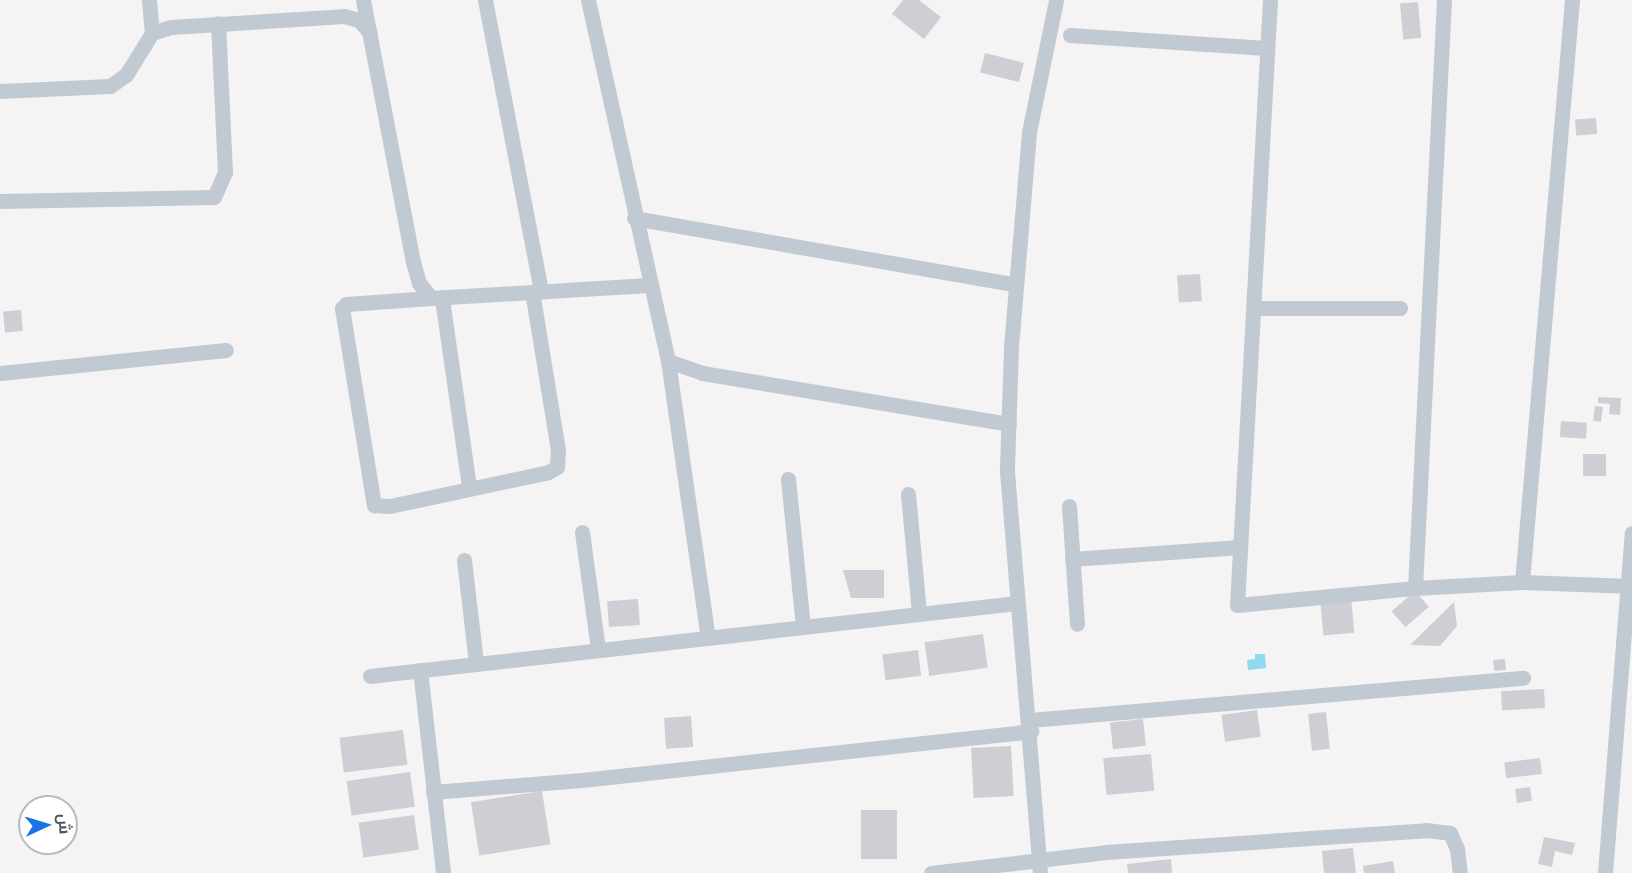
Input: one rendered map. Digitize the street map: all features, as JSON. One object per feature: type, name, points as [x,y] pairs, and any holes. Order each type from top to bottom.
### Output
[{"type":"street","points":[[0,91],[110,86],[126,75],[152,33],[149,0]]},
{"type":"street","points":[[363,0],[418,283],[437,298],[469,487]]},
{"type":"street","points":[[485,0],[537,291],[558,450],[557,467],[548,472],[382,507],[374,505],[370,494],[342,308],[346,304],[537,291],[649,285]]},
{"type":"street","points":[[588,0],[634,218],[668,361],[708,637]]},
{"type":"street","points":[[1040,867],[1031,725],[1017,603],[1007,468],[1017,285],[1029,132],[1056,0]]},
{"type":"street","points":[[1270,0],[1237,605],[1415,588],[1522,582],[1629,586]]},
{"type":"street","points":[[1415,588],[1444,0]]},
{"type":"street","points":[[1522,582],[1572,0]]},
{"type":"street","points":[[152,33],[218,23],[344,16],[359,20],[369,33]]},
{"type":"street","points":[[0,201],[214,197],[225,172],[218,23]]},
{"type":"street","points":[[1070,34],[1267,48]]},
{"type":"street","points":[[634,218],[1017,285]]},
{"type":"street","points":[[1255,308],[1400,308]]},
{"type":"street","points":[[0,374],[226,350]]},
{"type":"street","points":[[668,361],[702,373],[1009,424]]},
{"type":"street","points":[[788,479],[803,626]]},
{"type":"street","points":[[908,494],[919,613]]},
{"type":"street","points":[[1069,506],[1077,624]]},
{"type":"street","points":[[582,532],[598,649]]},
{"type":"street","points":[[1605,873],[1632,533]]},
{"type":"street","points":[[1072,559],[1240,547]]},
{"type":"street","points":[[464,560],[476,662]]},
{"type":"street","points":[[370,676],[476,662],[1017,603]]},
{"type":"street","points":[[420,670],[442,873]]},
{"type":"street","points":[[433,792],[582,780],[1031,725],[1523,678]]},
{"type":"street","points":[[931,873],[1040,867],[1106,852],[1426,830],[1450,833],[1457,849],[1460,873]]},
{"type":"water","points":[[1255,654],[1265,654],[1266,668],[1248,670],[1247,660],[1255,659]]},
{"type":"building","points":[[903,0],[919,0],[941,17],[924,39],[892,14]]},
{"type":"building","points":[[1418,2],[1421,38],[1403,39],[1400,4]]},
{"type":"building","points":[[985,53],[1024,63],[1019,82],[980,72]]},
{"type":"building","points":[[1596,118],[1597,134],[1576,135],[1575,119]]},
{"type":"building","points":[[1200,274],[1202,301],[1179,303],[1177,276]]},
{"type":"building","points":[[21,310],[23,331],[5,332],[3,312]]},
{"type":"building","points":[[1598,397],[1621,398],[1620,415],[1609,414],[1610,404],[1598,403]]},
{"type":"building","points":[[1595,406],[1603,407],[1601,422],[1593,421]]},
{"type":"building","points":[[1561,421],[1587,423],[1586,439],[1560,437]]},
{"type":"building","points":[[1583,454],[1606,454],[1606,476],[1583,476]]},
{"type":"building","points":[[843,570],[884,570],[884,598],[851,598]]},
{"type":"building","points":[[1415,591],[1429,607],[1405,627],[1392,611]]},
{"type":"building","points":[[1351,596],[1354,633],[1323,636],[1320,599]]},
{"type":"building","points":[[638,599],[640,625],[609,627],[607,601]]},
{"type":"building","points":[[1454,602],[1457,626],[1440,646],[1410,645]]},
{"type":"building","points":[[983,634],[988,668],[929,676],[925,642]]},
{"type":"building","points":[[918,650],[921,676],[885,680],[882,654]]},
{"type":"building","points":[[1505,659],[1506,670],[1494,671],[1493,660]]},
{"type":"building","points":[[1544,689],[1545,708],[1502,710],[1501,691]]},
{"type":"building","points":[[1257,710],[1261,737],[1225,742],[1221,715]]},
{"type":"building","points":[[1326,712],[1330,749],[1312,751],[1308,714]]},
{"type":"building","points":[[691,716],[693,747],[666,749],[664,718]]},
{"type":"building","points":[[1143,719],[1146,746],[1113,749],[1110,722]]},
{"type":"building","points":[[403,730],[407,765],[344,773],[339,738]]},
{"type":"building","points":[[1011,746],[1014,796],[974,798],[971,748]]},
{"type":"building","points":[[1151,754],[1154,791],[1106,795],[1103,758]]},
{"type":"building","points":[[1540,758],[1542,774],[1506,778],[1504,762]]},
{"type":"building","points":[[410,772],[415,807],[351,816],[347,781]]},
{"type":"building","points":[[1530,787],[1532,801],[1517,803],[1515,789]]},
{"type":"building","points":[[542,791],[550,844],[479,856],[471,802]]},
{"type":"building","points":[[861,810],[897,810],[897,859],[861,859]]},
{"type":"building","points":[[414,815],[419,850],[363,857],[359,823]]},
{"type":"building","points":[[1544,837],[1575,843],[1572,855],[1555,851],[1552,867],[1538,864]]},
{"type":"building","points":[[1353,848],[1356,873],[1324,873],[1322,851]]},
{"type":"building","points":[[1171,859],[1172,873],[1128,873],[1127,864]]},
{"type":"building","points":[[1393,861],[1395,873],[1364,873],[1363,866]]}]
